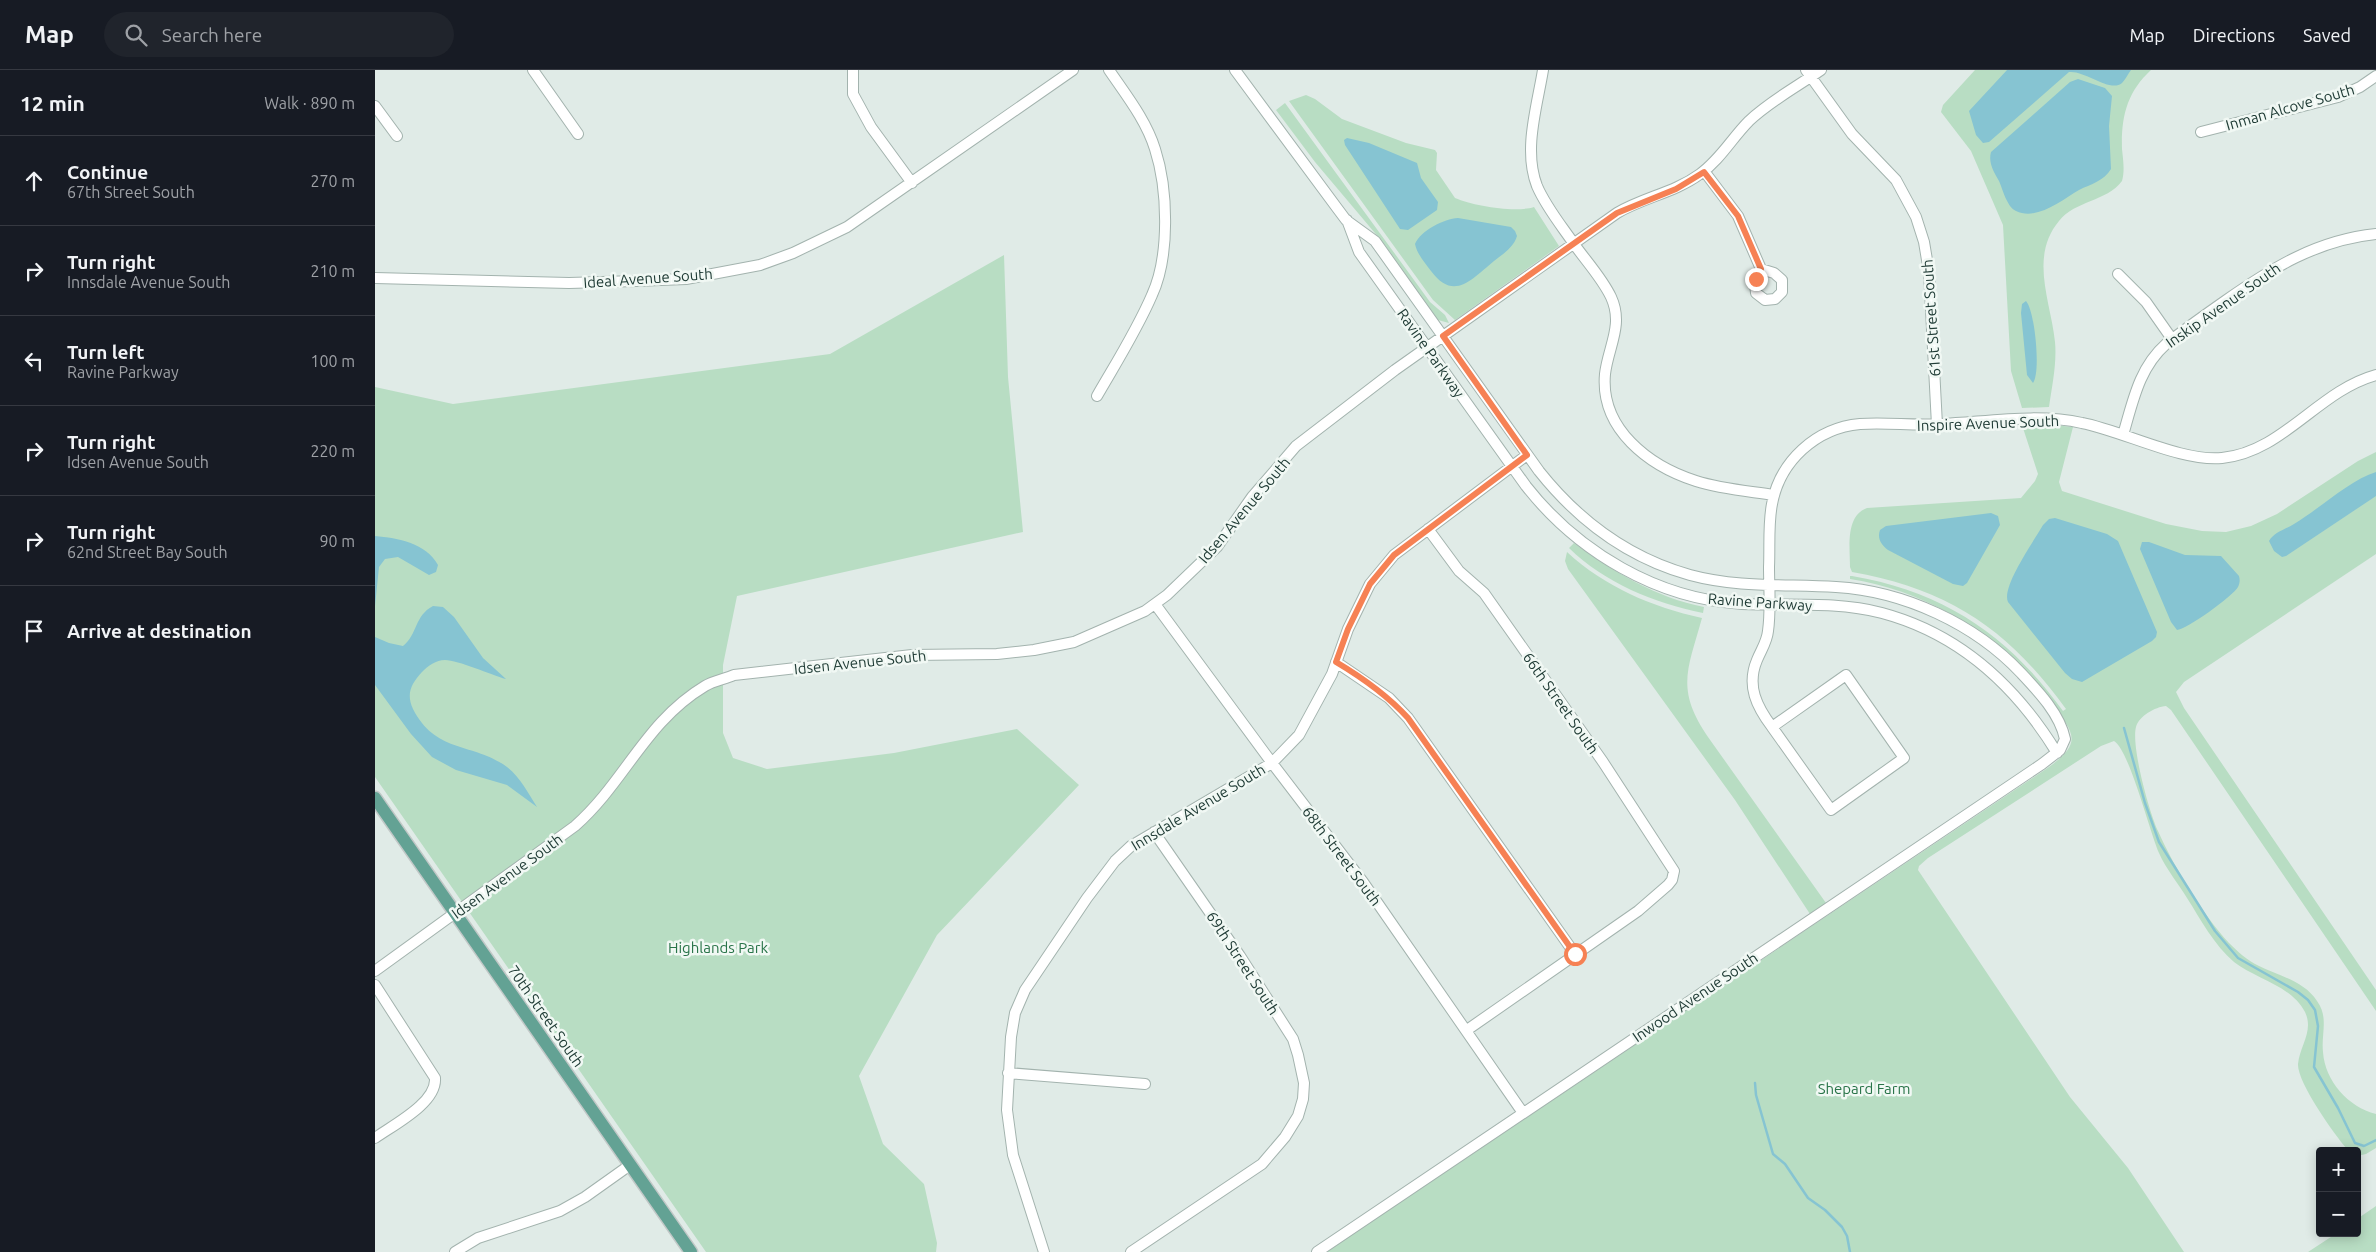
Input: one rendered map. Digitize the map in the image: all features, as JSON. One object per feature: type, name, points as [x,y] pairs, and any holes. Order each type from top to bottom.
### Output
[{"type":"main road","name":"70th Street South","points":[[375,798],[691,1252]]},
{"type":"street","points":[[533,70],[579,134]]},
{"type":"street","points":[[853,70],[853,94],[871,127],[911,183]]},
{"type":"street","name":"Ideal Avenue South","points":[[375,278],[578,282],[686,279],[760,265],[824,240],[847,228],[1073,70]]},
{"type":"street","points":[[1097,396],[1153,294],[1165,243],[1162,180],[1155,149],[1137,111],[1109,70]]},
{"type":"street","name":"Ravine Parkway","points":[[1235,70],[1309,173],[1347,220],[1375,242],[1527,455],[1546,480],[1573,509],[1605,534],[1633,551],[1660,564],[1697,576],[1726,582],[1769,586],[1829,586],[1861,589],[1909,602],[1949,620],[1983,640],[2019,671],[2049,706],[2065,736],[2064,745],[2057,753],[2029,711],[2000,680],[1971,655],[1937,633],[1913,623],[1868,610],[1836,606],[1727,602],[1689,595],[1664,587],[1599,555],[1561,524],[1537,500],[1511,466],[1359,252],[1347,220]]},
{"type":"street","points":[[1543,70],[1531,142],[1533,170],[1543,198],[1607,290],[1614,306],[1616,333],[1606,365],[1605,385],[1610,412],[1622,434],[1647,456],[1682,476],[1716,486],[1774,495]]},
{"type":"street","name":"Idsen Avenue South","points":[[375,971],[566,833],[593,810],[659,723],[706,685],[734,676],[912,655],[997,654],[1034,650],[1074,642],[1145,611],[1167,596],[1217,547],[1251,497],[1296,446],[1427,347],[1623,209],[1671,191],[1704,172],[1751,119],[1809,74],[1821,70]]},
{"type":"street","name":"61st Street South","points":[[1809,74],[1852,134],[1896,180],[1908,197],[1919,223],[1929,272],[1937,425]]},
{"type":"street","name":"Inman Alcove South","points":[[2201,132],[2343,95],[2376,76]]},
{"type":"street","points":[[375,106],[397,136]]},
{"type":"street","points":[[1704,172],[1738,216],[1761,269]]},
{"type":"street","name":"Inskip Avenue South","points":[[2123,435],[2145,369],[2157,352],[2172,338],[2267,271],[2287,260],[2329,243],[2376,234]]},
{"type":"street","points":[[2118,274],[2146,302],[2172,338]]},
{"type":"street","name":"Inspire Avenue South","points":[[1772,727],[1845,675],[1904,758],[1831,810],[1772,727],[1757,705],[1753,681],[1755,667],[1768,634],[1770,520],[1774,495],[1782,475],[1792,460],[1811,442],[1827,432],[1862,424],[1937,425],[2054,419],[2083,423],[2197,457],[2214,459],[2238,456],[2266,444],[2352,384],[2376,375]]},
{"type":"street","name":"Innsdale Avenue South","points":[[1043,1252],[1013,1155],[1007,1110],[1008,1073],[1015,1013],[1025,990],[1087,898],[1115,862],[1131,846],[1272,763],[1299,735],[1333,674],[1348,629],[1370,584],[1394,555],[1527,455]]},
{"type":"street","name":"66th Street South","points":[[1428,528],[1459,571],[1484,593],[1674,871],[1672,880],[1638,911],[1575,954]]},
{"type":"street","name":"68th Street South","points":[[1155,604],[1272,763],[1363,882],[1523,1113]]},
{"type":"street","points":[[1336,662],[1360,676],[1389,698],[1408,718],[1575,954],[1467,1030]]},
{"type":"street","name":"Inwood Avenue South","points":[[1317,1252],[2057,753]]},
{"type":"street","name":"69th Street South","points":[[1131,1252],[1262,1164],[1285,1137],[1298,1116],[1303,1083],[1293,1039],[1240,956],[1154,832]]},
{"type":"street","points":[[375,985],[435,1078],[431,1095],[423,1104],[375,1138]]},
{"type":"street","points":[[1008,1073],[1145,1084]]},
{"type":"street","points":[[455,1252],[478,1238],[560,1211],[585,1197],[630,1165]]},
{"type":"green space","points":[[1975,70],[2151,70],[2136,87],[2124,116],[2122,149],[2124,169],[2122,181],[2108,193],[2066,214],[2050,235],[2045,249],[2044,280],[2055,342],[2054,374],[2049,407],[2022,408],[2011,371],[2003,225],[1971,151],[1941,112],[1943,105]]},
{"type":"green space","points":[[1306,95],[1315,99],[1342,119],[1406,143],[1435,150],[1437,153],[1436,170],[1455,198],[1495,208],[1526,209],[1534,207],[1559,246],[1455,320],[1433,300],[1289,101]]},
{"type":"green space","points":[[1285,103],[1430,302],[1445,315],[1449,323],[1438,320],[1385,245],[1315,162],[1276,110]]},
{"type":"green space","name":"Highlands Park","points":[[1004,255],[1008,377],[1023,532],[737,596],[723,665],[723,733],[733,758],[767,769],[894,753],[1017,729],[1079,785],[937,935],[859,1076],[883,1144],[924,1184],[937,1243],[936,1252],[706,1252],[375,777],[375,387],[453,404],[830,354]]},
{"type":"green space","name":"Shepard Farm","points":[[2054,425],[2073,427],[2059,482],[2062,491],[2166,524],[2202,531],[2226,532],[2251,526],[2277,514],[2358,461],[2376,452],[2376,554],[2184,682],[2176,692],[2184,708],[2376,990],[2376,1011],[2171,710],[2166,706],[2148,713],[2140,719],[2136,727],[2135,736],[2138,763],[2150,809],[2158,831],[2180,874],[2219,932],[2236,950],[2255,964],[2291,980],[2312,994],[2323,1013],[2323,1052],[2328,1073],[2333,1083],[2347,1099],[2366,1111],[2376,1114],[2376,1148],[2361,1155],[2361,1147],[2345,1147],[2317,1108],[2303,1083],[2298,1064],[2308,1025],[2305,1012],[2299,1003],[2283,989],[2234,962],[2214,940],[2162,859],[2126,759],[2120,747],[2114,741],[2101,746],[1928,858],[1919,866],[1918,870],[2070,1097],[2128,1168],[2184,1252],[1326,1252],[2049,767],[2067,751],[2071,744],[2070,730],[2060,714],[2033,680],[2012,658],[1988,638],[1936,606],[1908,594],[1850,579],[1850,576],[1852,576],[1886,583],[1917,593],[1972,621],[2020,661],[2042,684],[2063,711],[2066,709],[2022,657],[1999,635],[1974,617],[1918,589],[1852,572],[1850,567],[1850,533],[1852,525],[1860,512],[1867,508],[2021,498],[2035,481],[2038,474],[2023,428],[2024,426]]},
{"type":"green space","points":[[1574,543],[1604,564],[1652,590],[1686,603],[1704,607],[1703,613],[1666,604],[1614,581],[1598,572],[1569,548]]},
{"type":"green space","points":[[1567,552],[1597,576],[1630,594],[1665,608],[1702,618],[1692,651],[1687,679],[1691,705],[1708,737],[1826,903],[1810,914],[1735,800],[1568,569],[1565,561]]},
{"type":"green space","points":[[2376,1206],[2376,1252],[2308,1252],[2331,1237],[2361,1237],[2361,1216]]},
{"type":"water","points":[[2007,70],[2131,70],[2122,83],[2117,85],[2104,83],[2075,72],[2069,72],[1989,142],[1983,143],[1976,135],[1969,111]]},
{"type":"water","points":[[2078,79],[2105,88],[2112,96],[2109,126],[2111,169],[2101,179],[2049,208],[2032,213],[2016,211],[2008,202],[1993,171],[1990,160],[1991,152],[2070,82]]},
{"type":"water","points":[[1347,138],[1369,143],[1417,163],[1421,178],[1438,202],[1437,210],[1408,230],[1400,229],[1345,145],[1344,140]]},
{"type":"water","points":[[1458,218],[1511,227],[1517,236],[1508,250],[1478,275],[1463,284],[1455,286],[1447,285],[1439,280],[1421,258],[1415,244],[1422,234],[1433,226]]},
{"type":"water","points":[[2026,301],[2032,317],[2036,342],[2037,367],[2033,383],[2027,375],[2021,313],[2022,304]]},
{"type":"water","points":[[2376,472],[2376,496],[2286,556],[2282,557],[2274,551],[2269,541],[2274,535],[2304,518],[2356,481]]},
{"type":"water","points":[[1991,513],[1998,516],[2000,525],[1967,583],[1963,586],[1953,584],[1888,550],[1879,539],[1880,530],[1886,526]]},
{"type":"water","points":[[2055,518],[2107,534],[2118,541],[2157,632],[2156,637],[2152,641],[2082,682],[2072,679],[2065,673],[2008,602],[2009,586],[2019,564],[2043,525],[2049,519]]},
{"type":"water","points":[[375,536],[402,540],[426,551],[438,565],[436,572],[429,575],[398,557],[385,559],[379,567],[375,606]]},
{"type":"water","points":[[2142,542],[2149,542],[2185,555],[2221,556],[2239,576],[2240,582],[2238,587],[2228,598],[2209,612],[2190,625],[2177,630],[2171,622],[2140,549]]},
{"type":"water","points":[[433,606],[443,607],[454,617],[483,658],[506,679],[458,662],[438,661],[424,670],[412,685],[410,699],[413,709],[422,723],[433,734],[444,741],[494,759],[507,767],[520,780],[537,807],[507,785],[456,770],[432,757],[411,734],[375,685],[375,637],[403,646],[408,641],[422,615]]},
{"type":"waterway","points":[[2124,728],[2145,803],[2159,842],[2215,931],[2238,958],[2298,992],[2308,1000],[2315,1010],[2318,1026],[2314,1067],[2338,1108],[2355,1143],[2364,1146],[2376,1140]]},
{"type":"waterway","points":[[1755,1083],[1756,1095],[1773,1154],[1785,1164],[1808,1198],[1825,1210],[1842,1227],[1847,1236],[1850,1252]]},
{"type":"route","points":[[1575,954],[1464,794],[1408,718],[1389,698],[1360,676],[1336,662],[1348,629],[1370,584],[1394,555],[1527,455],[1443,336],[1617,213],[1634,204],[1676,189],[1704,172],[1734,210],[1744,227],[1761,269],[1756,279]]}]
